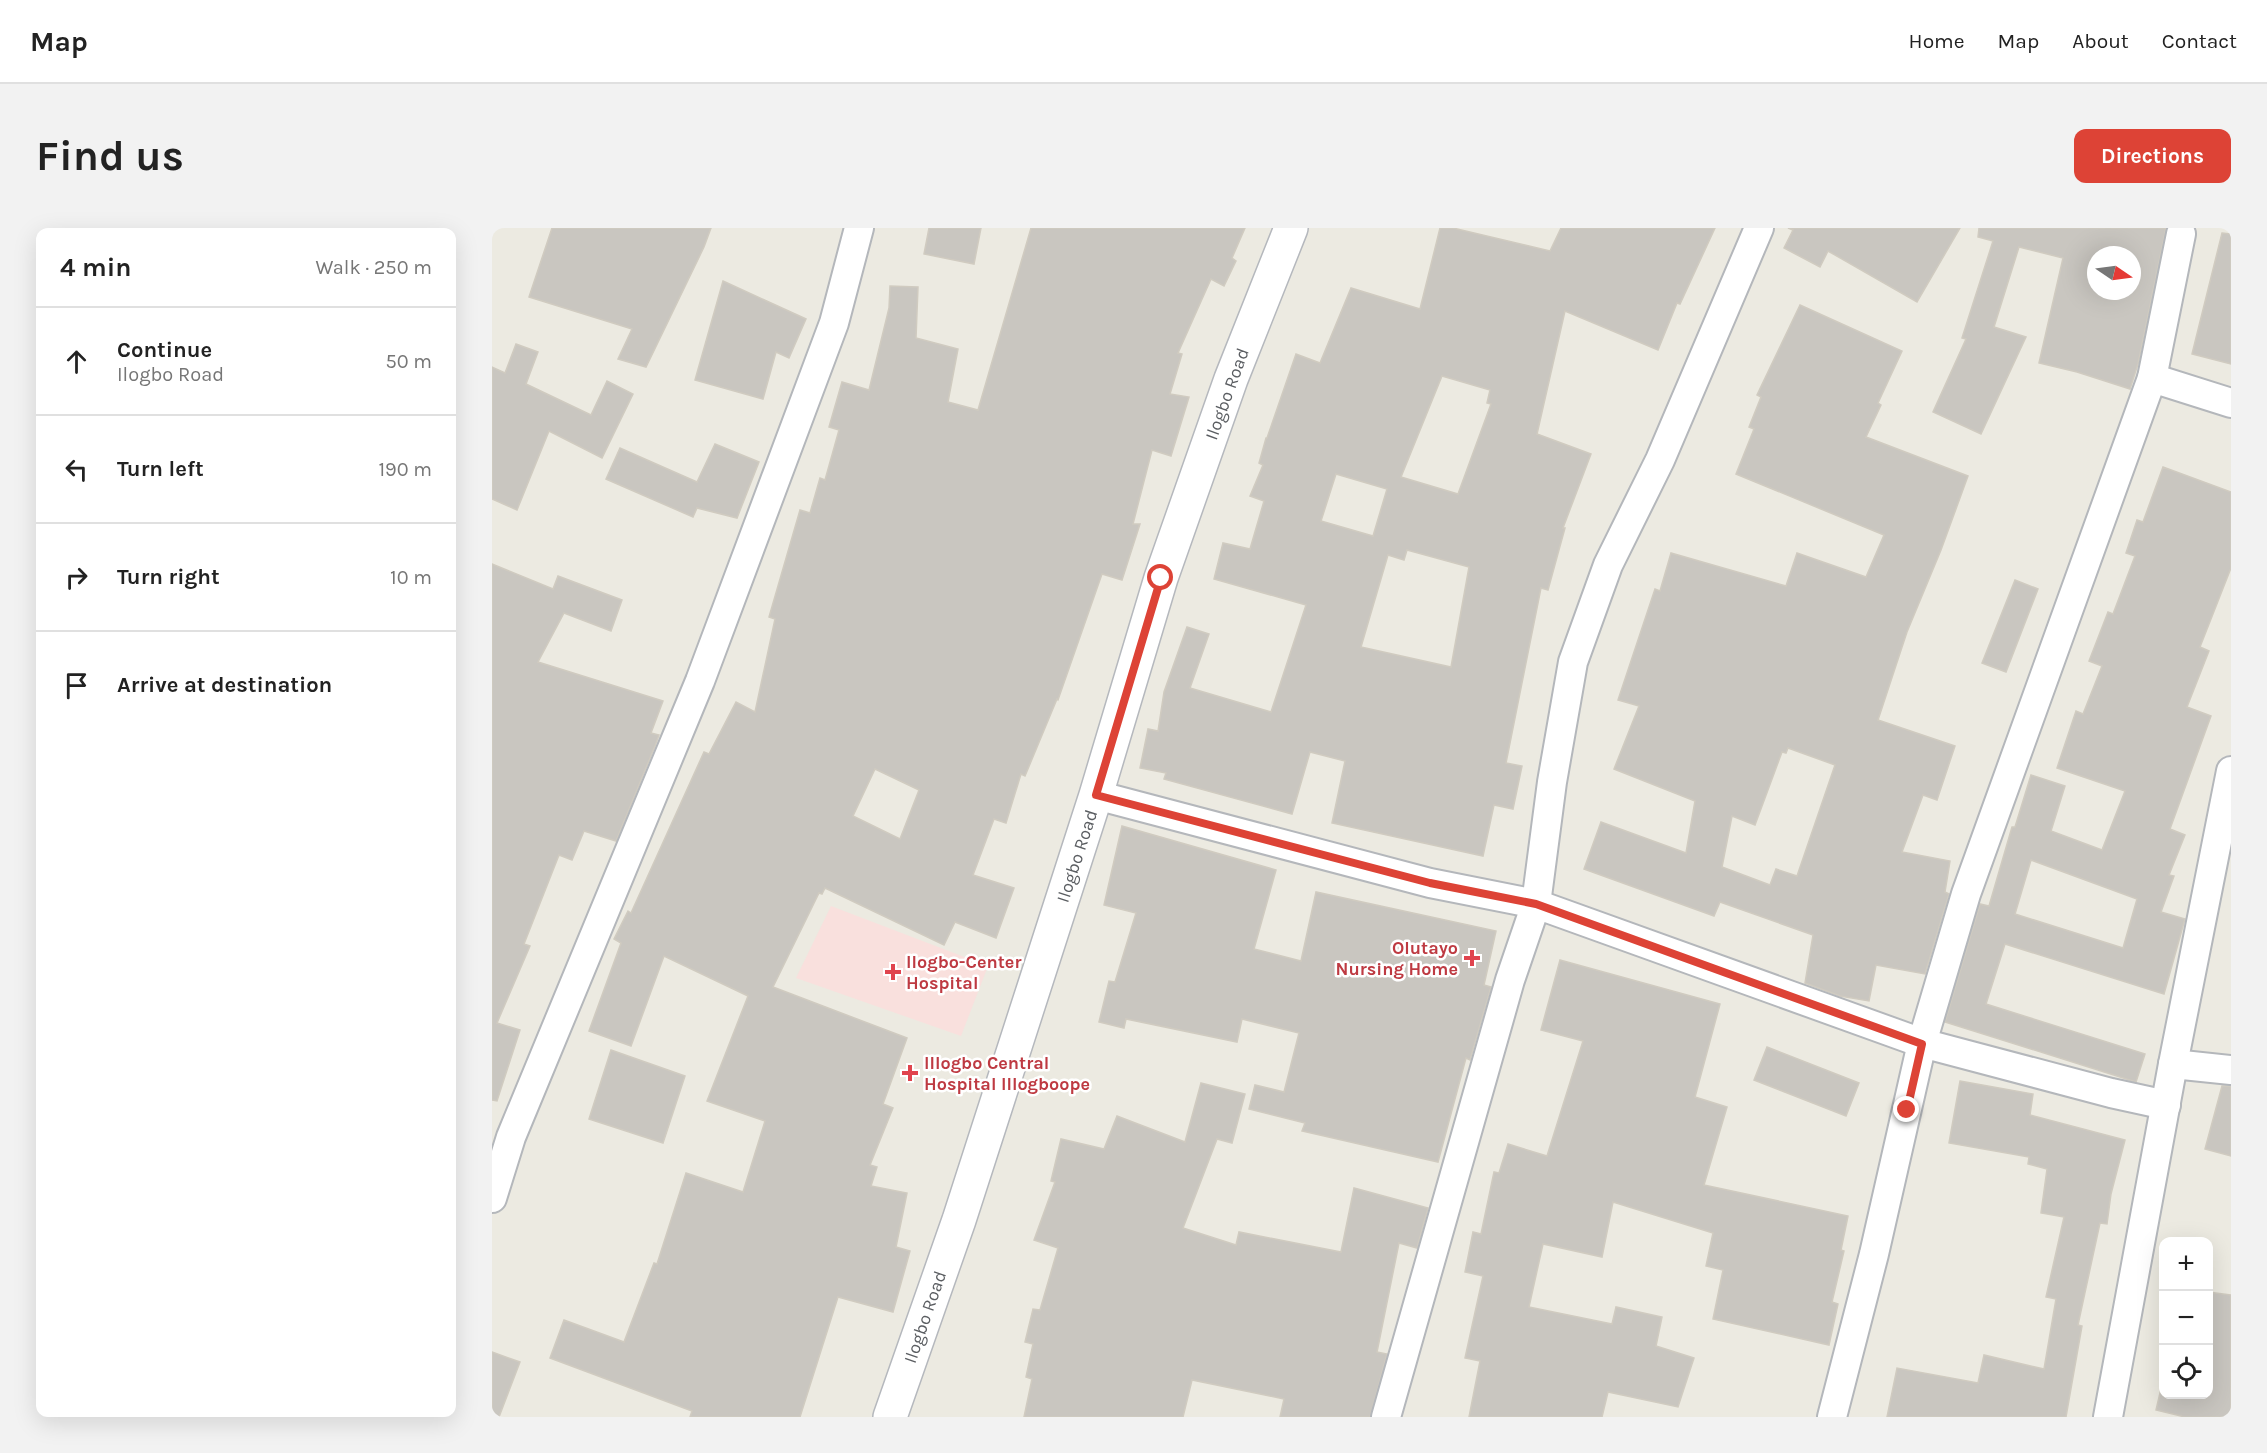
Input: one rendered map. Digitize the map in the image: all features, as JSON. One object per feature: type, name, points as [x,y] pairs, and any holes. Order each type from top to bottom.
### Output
[{"type":"main road","name":"Ilogbo Road","points":[[890,1417],[959,1220],[1096,795],[1161,578],[1231,379],[1292,228]]},
{"type":"street","points":[[492,1198],[511,1137],[700,681],[834,323],[859,228]]},
{"type":"street","points":[[1386,1417],[1510,980],[1536,904],[1552,782],[1573,662],[1608,565],[1660,460],[1759,228]]},
{"type":"street","points":[[1832,1417],[1874,1254],[1922,1044],[1966,894],[2152,378],[2181,234]]},
{"type":"street","points":[[2152,378],[2231,403]]},
{"type":"street","points":[[2111,1416],[2173,1065],[2231,771]]},
{"type":"street","points":[[1096,795],[1430,883],[1536,904],[1922,1044],[2166,1105]]},
{"type":"street","points":[[2173,1065],[2231,1070]]},
{"type":"shaded area","name":"Ilogbo-Center Hospital","points":[[831,906],[988,966],[961,1036],[796,978]]},
{"type":"building","points":[[552,228],[711,228],[646,367],[618,359],[632,329],[529,297]]},
{"type":"building","points":[[929,228],[981,228],[974,264],[924,254]]},
{"type":"building","points":[[1031,228],[1245,228],[1232,258],[1236,261],[1224,286],[1211,279],[1178,353],[1182,354],[1170,394],[1189,397],[1171,456],[1152,450],[1133,524],[1140,524],[1122,580],[1102,574],[1058,700],[1025,776],[1021,774],[1006,823],[994,819],[973,875],[1014,888],[996,938],[955,922],[944,945],[825,888],[822,894],[819,893],[773,987],[907,1038],[883,1104],[893,1108],[870,1165],[877,1167],[871,1186],[907,1193],[896,1247],[910,1251],[893,1312],[838,1297],[800,1417],[690,1417],[692,1411],[550,1358],[564,1320],[624,1342],[654,1263],[657,1264],[686,1173],[743,1192],[765,1121],[707,1101],[748,996],[664,956],[631,1046],[589,1031],[621,943],[614,939],[628,911],[631,913],[704,752],[709,754],[736,702],[755,712],[775,619],[769,617],[800,510],[810,513],[820,478],[825,480],[839,430],[829,427],[842,382],[869,390],[889,308],[890,286],[918,287],[916,338],[958,349],[948,402],[978,410]],"holes":[[[875,769],[919,790],[900,839],[853,816]]]},
{"type":"building","points":[[1440,228],[1453,228],[1550,251],[1561,228],[1715,228],[1680,304],[1677,303],[1658,350],[1565,311],[1537,434],[1591,454],[1563,528],[1565,528],[1548,590],[1541,588],[1506,763],[1522,766],[1513,809],[1494,805],[1483,856],[1332,823],[1345,761],[1310,752],[1292,814],[1164,779],[1166,773],[1140,768],[1148,729],[1158,731],[1164,692],[1187,627],[1209,634],[1190,688],[1271,712],[1306,605],[1214,579],[1223,543],[1250,549],[1264,501],[1250,496],[1263,465],[1259,463],[1266,438],[1296,354],[1320,363],[1351,288],[1420,309]],"holes":[[[1442,376],[1490,390],[1487,403],[1491,404],[1458,494],[1401,477]],[[1336,474],[1387,489],[1373,536],[1321,521]],[[1407,550],[1469,567],[1451,667],[1361,647],[1388,555],[1404,560]]]},
{"type":"building","points":[[1788,228],[1960,228],[1917,302],[1828,251],[1820,267],[1784,248],[1793,230]]},
{"type":"building","points":[[1979,228],[2166,228],[2138,364],[2130,389],[2039,363],[2063,258],[2019,247],[1994,327],[2026,337],[1981,434],[1933,412],[1966,339],[1962,338],[1993,241],[1978,237]]},
{"type":"building","points":[[2222,233],[2231,234],[2231,364],[2192,354]]},
{"type":"building","points":[[723,281],[806,319],[789,358],[776,352],[763,399],[695,380]]},
{"type":"building","points":[[1800,305],[1902,351],[1878,403],[1881,405],[1866,437],[1968,476],[1941,550],[1907,632],[1878,720],[1955,746],[1937,800],[1923,795],[1902,852],[1950,861],[1945,892],[1949,894],[1925,974],[1876,965],[1869,1001],[1840,996],[1805,983],[1813,935],[1720,902],[1714,916],[1584,869],[1601,822],[1686,853],[1695,801],[1614,769],[1639,706],[1618,700],[1655,589],[1660,591],[1671,553],[1786,586],[1797,553],[1866,577],[1884,535],[1736,474],[1754,429],[1749,427],[1761,397],[1757,395]],"holes":[[[1788,748],[1835,765],[1797,876],[1776,869],[1770,885],[1722,867],[1732,816],[1755,825],[1782,752],[1786,753]]]},
{"type":"building","points":[[516,344],[538,352],[526,384],[591,415],[607,381],[633,394],[602,458],[549,431],[517,510],[492,499],[492,367],[505,373]]},
{"type":"building","points":[[715,444],[759,462],[737,518],[697,508],[693,517],[606,479],[620,448],[697,482]]},
{"type":"building","points":[[2163,467],[2231,492],[2231,568],[2200,647],[2209,651],[2187,707],[2211,716],[2170,829],[2185,835],[2169,875],[2174,876],[2161,912],[2185,919],[2164,994],[2005,944],[1986,1004],[2145,1054],[2136,1082],[1945,1022],[1980,904],[1989,906],[2012,827],[2015,827],[2031,775],[2065,786],[2051,831],[2102,850],[2125,791],[2057,768],[2076,711],[2083,714],[2102,666],[2089,661],[2108,612],[2113,614],[2135,556],[2126,553],[2137,520],[2143,522]],"holes":[[[2031,860],[2137,899],[2123,948],[2015,914]]]},
{"type":"building","points":[[492,564],[553,589],[558,576],[622,600],[611,631],[564,613],[538,662],[663,701],[651,733],[659,735],[616,841],[584,831],[572,860],[559,855],[524,944],[530,946],[497,1023],[520,1030],[497,1101],[492,1100]]},
{"type":"building","points":[[2015,580],[2038,589],[2006,672],[1982,663]]},
{"type":"building","points":[[1122,826],[1276,870],[1254,949],[1301,961],[1316,892],[1496,931],[1484,985],[1491,987],[1470,1060],[1466,1058],[1438,1162],[1302,1131],[1305,1123],[1249,1109],[1255,1085],[1284,1092],[1299,1033],[1242,1019],[1237,1042],[1126,1019],[1124,1028],[1099,1022],[1109,981],[1115,982],[1136,913],[1104,905]]},
{"type":"building","points":[[1560,960],[1720,1004],[1695,1097],[1727,1107],[1704,1185],[1848,1216],[1841,1250],[1844,1251],[1832,1302],[1838,1304],[1829,1345],[1713,1319],[1723,1270],[1706,1266],[1713,1233],[1613,1202],[1602,1257],[1543,1244],[1529,1307],[1612,1324],[1616,1307],[1662,1317],[1656,1346],[1694,1358],[1678,1407],[1608,1392],[1602,1417],[1469,1417],[1480,1361],[1465,1358],[1483,1276],[1465,1272],[1473,1232],[1481,1234],[1494,1172],[1499,1173],[1508,1144],[1547,1156],[1583,1041],[1541,1030]]},
{"type":"building","points":[[1767,1047],[1859,1083],[1846,1116],[1754,1080]]},
{"type":"building","points":[[611,1050],[685,1076],[663,1143],[589,1119]]},
{"type":"building","points":[[1960,1081],[2033,1094],[2030,1115],[2125,1140],[2111,1194],[2107,1224],[2100,1223],[2078,1325],[2082,1326],[2066,1417],[1887,1417],[1897,1368],[1978,1383],[1984,1355],[2044,1369],[2056,1299],[2046,1297],[2064,1217],[2041,1213],[2047,1169],[2028,1164],[2029,1157],[1949,1143]]},
{"type":"building","points":[[1201,1083],[1245,1094],[1232,1143],[1217,1139],[1183,1228],[1236,1245],[1239,1232],[1341,1252],[1354,1188],[1428,1208],[1417,1248],[1399,1243],[1377,1352],[1387,1354],[1370,1417],[1280,1417],[1284,1399],[1192,1380],[1183,1417],[1024,1417],[1032,1379],[1026,1377],[1033,1344],[1025,1342],[1033,1309],[1040,1310],[1058,1248],[1034,1240],[1055,1182],[1051,1181],[1061,1139],[1104,1149],[1117,1116],[1185,1142]]},
{"type":"building","points":[[2222,1086],[2231,1086],[2231,1156],[2205,1149]]},
{"type":"building","points":[[2213,1293],[2231,1295],[2231,1417],[2185,1417],[2156,1410],[2159,1397],[2159,1399],[2213,1399]]},
{"type":"building","points":[[492,1352],[520,1362],[499,1417],[492,1417]]},
{"type":"place","name":"Olutayo Nursing Home","points":[[1472,958]]},
{"type":"place","name":"Ilogbo-Center Hospital","points":[[893,972]]},
{"type":"place","name":"Illogbo Central Hospital Illogboope","points":[[910,1073]]},
{"type":"route","points":[[1161,578],[1096,795],[1430,883],[1536,904],[1922,1044],[1907,1110]]}]
